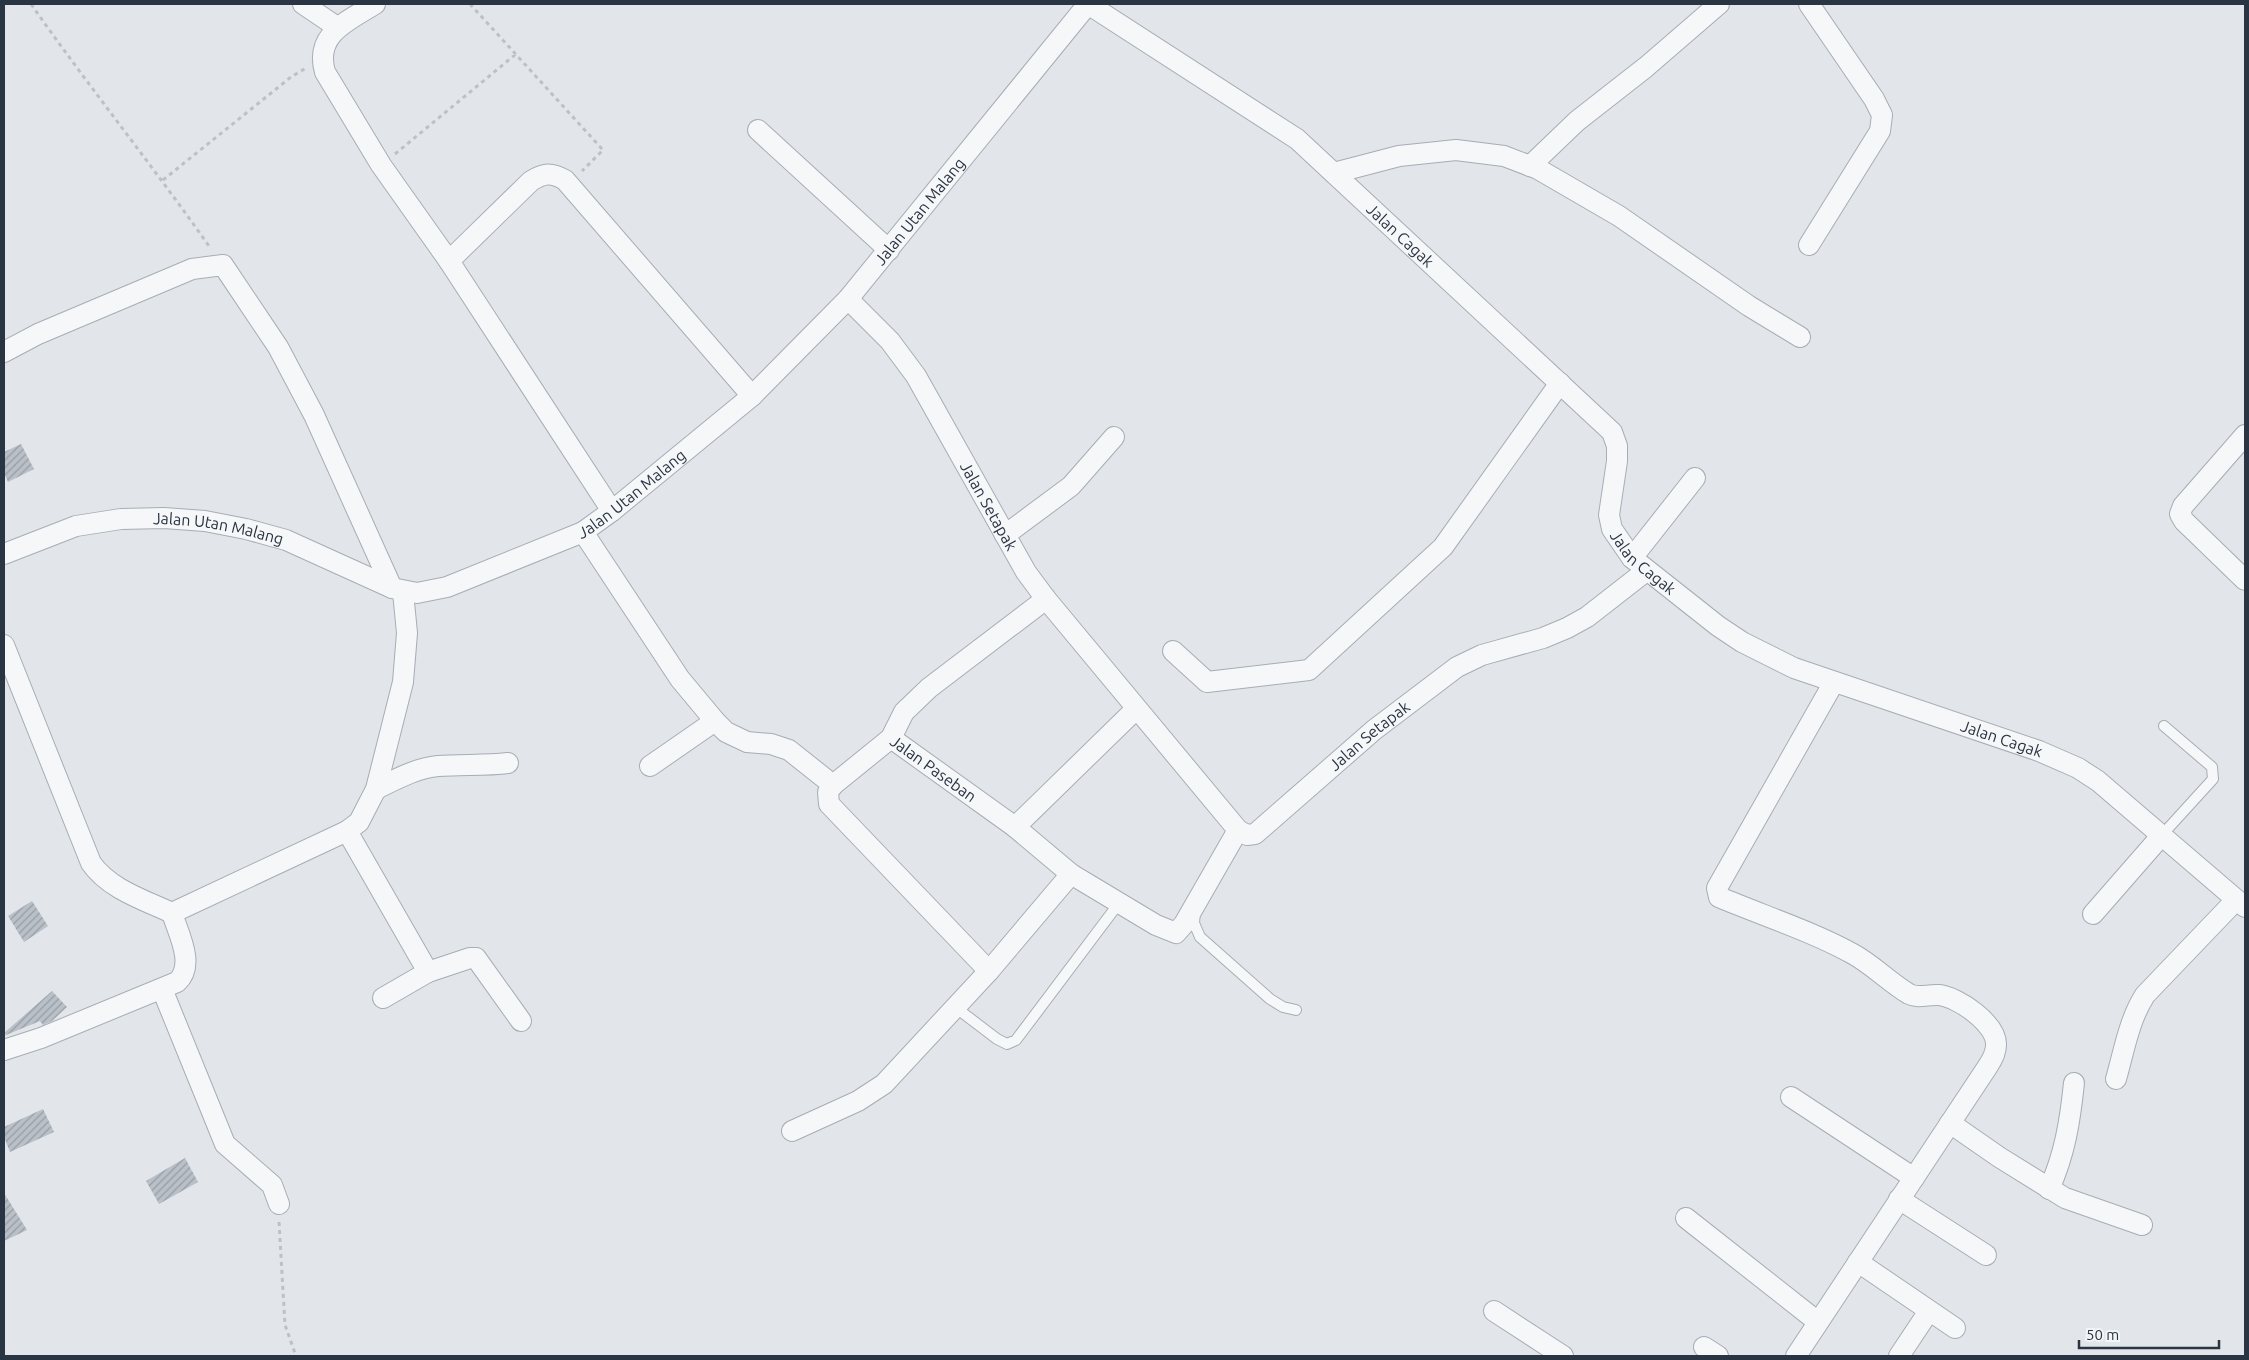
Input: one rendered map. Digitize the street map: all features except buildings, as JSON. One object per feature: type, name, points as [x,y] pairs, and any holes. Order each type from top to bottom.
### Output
[{"type":"street","points":[[304,4],[337,27]]},
{"type":"street","points":[[374,4],[337,27],[325,43],[321,58],[325,72],[381,166],[449,261],[612,511]]},
{"type":"street","name":"Jalan Cagak","points":[[1088,4],[1297,139],[1612,432],[1616,438],[1618,461],[1610,522],[1618,538],[1639,564],[1742,642],[1794,668],[2059,758],[2098,781],[2241,904]]},
{"type":"street","name":"Jalan Utan Malang","points":[[4,554],[76,526],[121,519],[164,518],[205,521],[246,529],[286,540],[397,590],[417,593],[447,587],[583,532],[612,511],[752,396],[848,299],[1088,4]]},
{"type":"street","points":[[1530,166],[1576,121],[1646,67],[1719,4]]},
{"type":"street","points":[[1809,4],[1874,99],[1882,115],[1880,131],[1809,245]]},
{"type":"street","points":[[758,130],[889,250]]},
{"type":"street","points":[[1334,173],[1399,156],[1456,150],[1504,156],[1530,166],[1619,216],[1749,306],[1800,337]]},
{"type":"street","points":[[449,261],[531,181],[543,174],[554,174],[569,184],[752,396]]},
{"type":"street","points":[[4,352],[38,334],[192,269],[223,266],[278,347],[314,415],[397,590],[407,633],[403,682],[376,789],[359,822],[348,831],[172,913]]},
{"type":"street","name":"Jalan Setapak","points":[[848,299],[890,341],[916,376],[1026,572],[1046,599],[1238,830],[1247,835],[1256,834],[1374,730],[1457,666],[1482,655],[1543,638],[1587,617],[1639,564]]},
{"type":"street","points":[[1174,651],[1207,682],[1309,670],[1443,547],[1560,383]]},
{"type":"street","points":[[1006,535],[1072,486],[1114,436]]},
{"type":"street","points":[[2242,445],[2183,506],[2180,514],[2184,521],[2245,580]]},
{"type":"street","points":[[1639,564],[1695,478]]},
{"type":"street","points":[[583,532],[680,679],[715,721],[726,732],[747,742],[771,744],[789,750],[833,785],[828,792],[829,804],[989,971]]},
{"type":"street","points":[[891,738],[904,712],[929,688],[1046,599]]},
{"type":"street","points":[[4,645],[91,862],[108,881],[172,913],[186,966],[180,979],[162,989],[41,1038],[4,1050]]},
{"type":"street","points":[[1796,1356],[1994,1056],[1996,1046],[1995,1036],[1990,1027],[1980,1017],[1951,998],[1940,995],[1914,996],[1854,954],[1814,935],[1720,897],[1717,888],[1834,682]]},
{"type":"street","points":[[1015,827],[1136,709]]},
{"type":"street","points":[[650,766],[715,721]]},
{"type":"street","name":"Jalan Paseban","points":[[833,785],[891,738],[1015,827],[1071,874],[1156,925],[1176,933],[1184,924],[1238,830]]},
{"type":"street","points":[[376,789],[411,772],[437,766],[478,766],[508,763]]},
{"type":"street","points":[[348,831],[428,972]]},
{"type":"street","points":[[2093,914],[2162,835]]},
{"type":"street","points":[[792,1131],[858,1101],[884,1084],[989,971],[1071,874]]},
{"type":"street","points":[[2116,1079],[2137,1008],[2145,995],[2241,904]]},
{"type":"street","points":[[383,998],[428,972],[470,958],[476,958],[521,1021]]},
{"type":"street","points":[[162,989],[224,1144],[272,1185],[279,1204]]},
{"type":"street","points":[[2049,1189],[2057,1172],[2068,1136],[2074,1084]]},
{"type":"street","points":[[1791,1097],[1914,1178]]},
{"type":"street","points":[[1950,1123],[2049,1189],[2085,1206],[2142,1225]]},
{"type":"street","points":[[1899,1199],[1986,1255]]},
{"type":"street","points":[[1686,1218],[1818,1322]]},
{"type":"street","points":[[1858,1262],[1955,1328]]},
{"type":"street","points":[[1494,1311],[1563,1356]]},
{"type":"street","points":[[1899,1356],[1929,1311]]},
{"type":"lane","points":[[2162,835],[2213,779],[2214,772],[2212,767],[2164,726]]},
{"type":"lane","points":[[955,1007],[996,1039],[1007,1044],[1016,1040],[1119,903]]},
{"type":"lane","points":[[1195,905],[1194,922],[1200,937],[1270,999],[1283,1007],[1296,1010]]},
{"type":"path","points":[[31,4],[56,41],[163,180],[223,266]]},
{"type":"path","points":[[470,4],[603,150],[569,184]]},
{"type":"path","points":[[381,166],[516,54]]},
{"type":"path","points":[[163,180],[290,77],[321,58]]},
{"type":"path","points":[[279,1204],[285,1326],[296,1356]]}]
